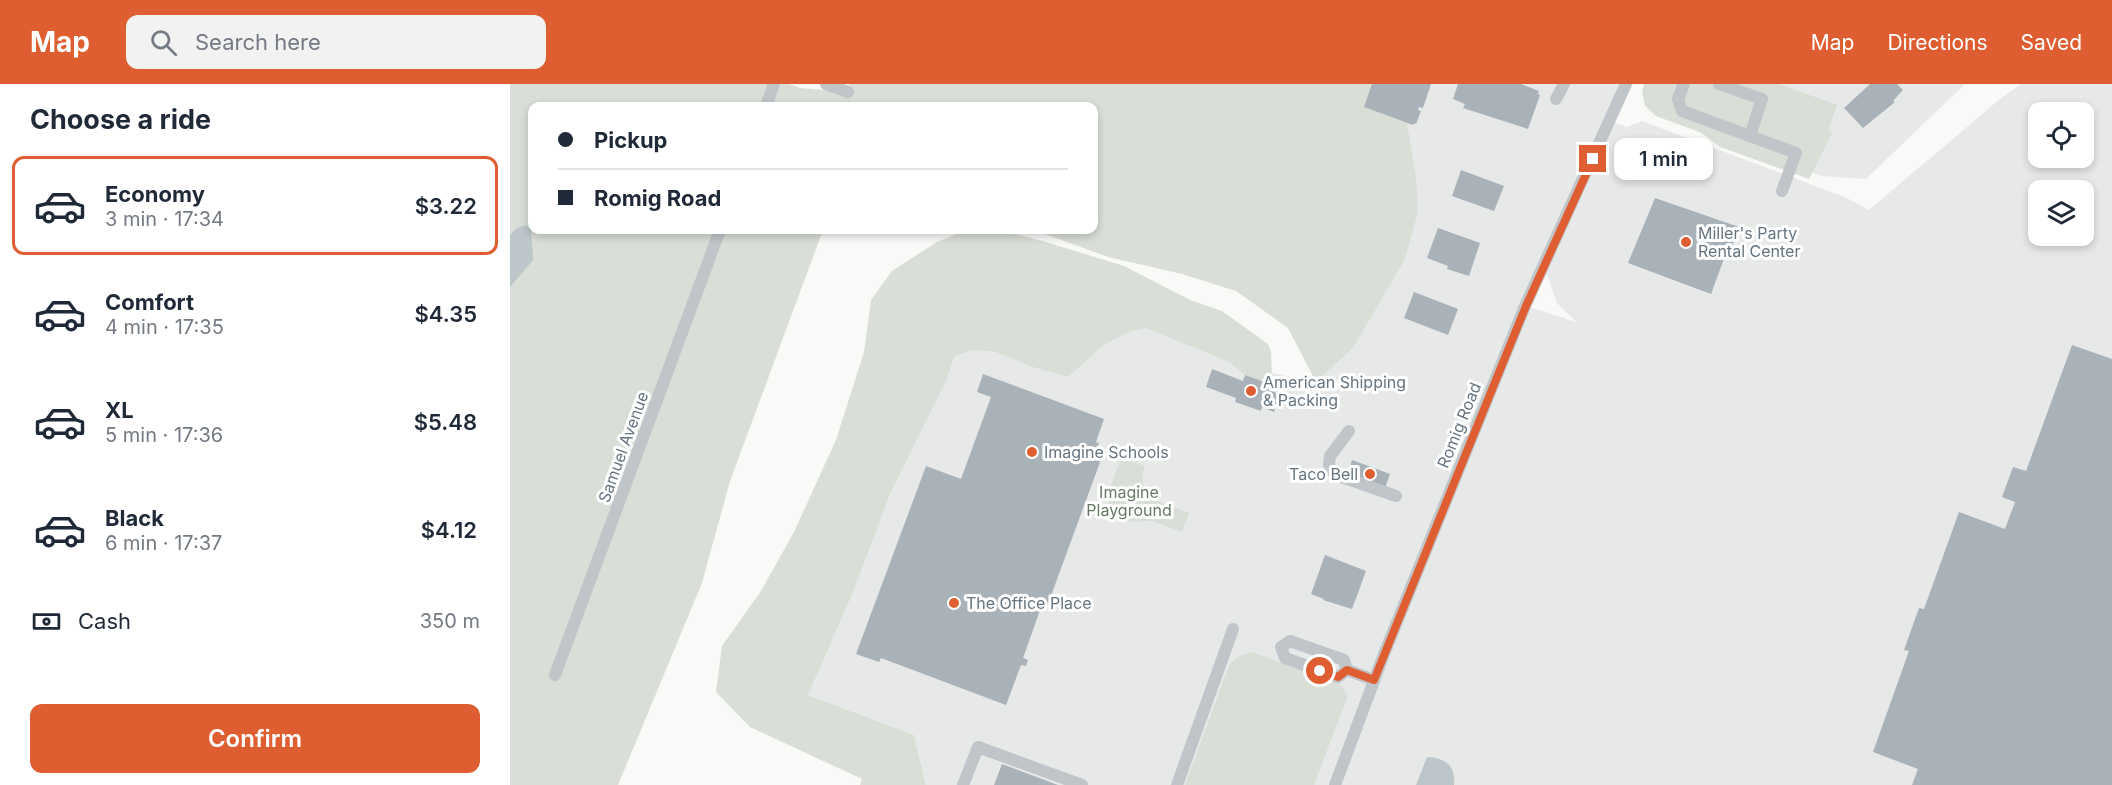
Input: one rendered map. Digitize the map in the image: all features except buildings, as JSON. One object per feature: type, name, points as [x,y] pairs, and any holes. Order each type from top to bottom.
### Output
[{"type":"street","points":[[767,102],[774,84]]},
{"type":"street","points":[[826,84],[848,92]]},
{"type":"street","points":[[1556,99],[1564,84]]},
{"type":"street","name":"Romig Road","points":[[1335,785],[1374,680],[1526,306],[1626,84]]},
{"type":"street","points":[[1684,84],[1678,99],[1682,111],[1796,153],[1782,191]]},
{"type":"street","points":[[1719,84],[1762,99],[1750,136]]},
{"type":"street","name":"Samuel Avenue","points":[[555,675],[719,234]]},
{"type":"street","points":[[1349,431],[1330,456],[1329,465],[1333,471],[1342,477],[1396,496]]},
{"type":"street","points":[[1177,785],[1233,629]]},
{"type":"street","points":[[1290,641],[1344,660],[1347,670],[1338,677],[1285,658],[1281,647],[1290,641]]},
{"type":"street","points":[[1347,670],[1374,680]]},
{"type":"street","points":[[963,785],[978,747],[1082,785]]},
{"type":"shaded area","points":[[1358,84],[1626,84],[1610,121],[1627,127],[1642,121],[1845,197],[1869,210],[2000,99],[2021,84],[2112,84],[2112,785],[926,785],[914,735],[808,695],[852,595],[891,492],[947,379],[954,357],[972,350],[995,352],[1032,367],[1068,377],[1104,345],[1131,331],[1146,327],[1229,362],[1245,375],[1260,380],[1272,373],[1316,382],[1353,348],[1350,105]],"holes":[[[1544,266],[1557,303],[1576,322],[1526,306]]]},
{"type":"shaded area","points":[[1675,84],[1965,84],[1866,179],[1822,176],[1716,141],[1662,113]]},
{"type":"shaded area","points":[[526,225],[528,227],[528,234],[531,234],[533,260],[510,287],[510,235],[517,228]]},
{"type":"shaded area","points":[[1427,757],[1440,759],[1448,764],[1453,773],[1454,785],[1416,785]]},
{"type":"green space","points":[[510,84],[789,84],[800,88],[847,92],[849,84],[1372,84],[1364,107],[1407,123],[1416,177],[1418,211],[1405,259],[1353,348],[1316,382],[1288,328],[1236,291],[1182,274],[1108,257],[1045,234],[1098,234],[1098,102],[528,102],[528,234],[822,234],[730,481],[702,583],[618,785],[510,785]]},
{"type":"green space","points":[[1644,84],[1779,84],[1837,105],[1828,130],[1832,133],[1809,179],[1720,147],[1702,133],[1656,116],[1645,106],[1642,93]]},
{"type":"green space","points":[[956,234],[1015,234],[1124,266],[1190,300],[1222,311],[1268,344],[1271,352],[1272,373],[1260,381],[1245,375],[1229,362],[1146,328],[1131,331],[1104,345],[1068,377],[1032,367],[995,352],[972,350],[954,357],[947,379],[891,492],[852,595],[808,695],[914,735],[926,785],[860,785],[862,779],[750,727],[716,692],[722,646],[761,591],[794,532],[836,440],[864,352],[871,300],[892,271],[937,242]]},
{"type":"green space","name":"Imagine Playground","points":[[1121,458],[1145,466],[1144,486],[1154,499],[1189,513],[1182,532],[1151,521],[1127,521],[1117,518],[1111,512],[1109,494]]},
{"type":"green space","points":[[1252,652],[1339,683],[1348,695],[1314,785],[1185,785],[1228,668],[1238,657]]},
{"type":"place","name":"Miller's Party Rental Center","points":[[1686,242]]},
{"type":"place","name":"American Shipping & Packing","points":[[1251,391]]},
{"type":"place","name":"Imagine Schools","points":[[1032,452]]},
{"type":"place","name":"Taco Bell","points":[[1370,474]]},
{"type":"place","name":"The Office Place","points":[[954,603]]},
{"type":"route","points":[[1320,671],[1338,677],[1347,670],[1374,680],[1526,306],[1593,159]]}]
